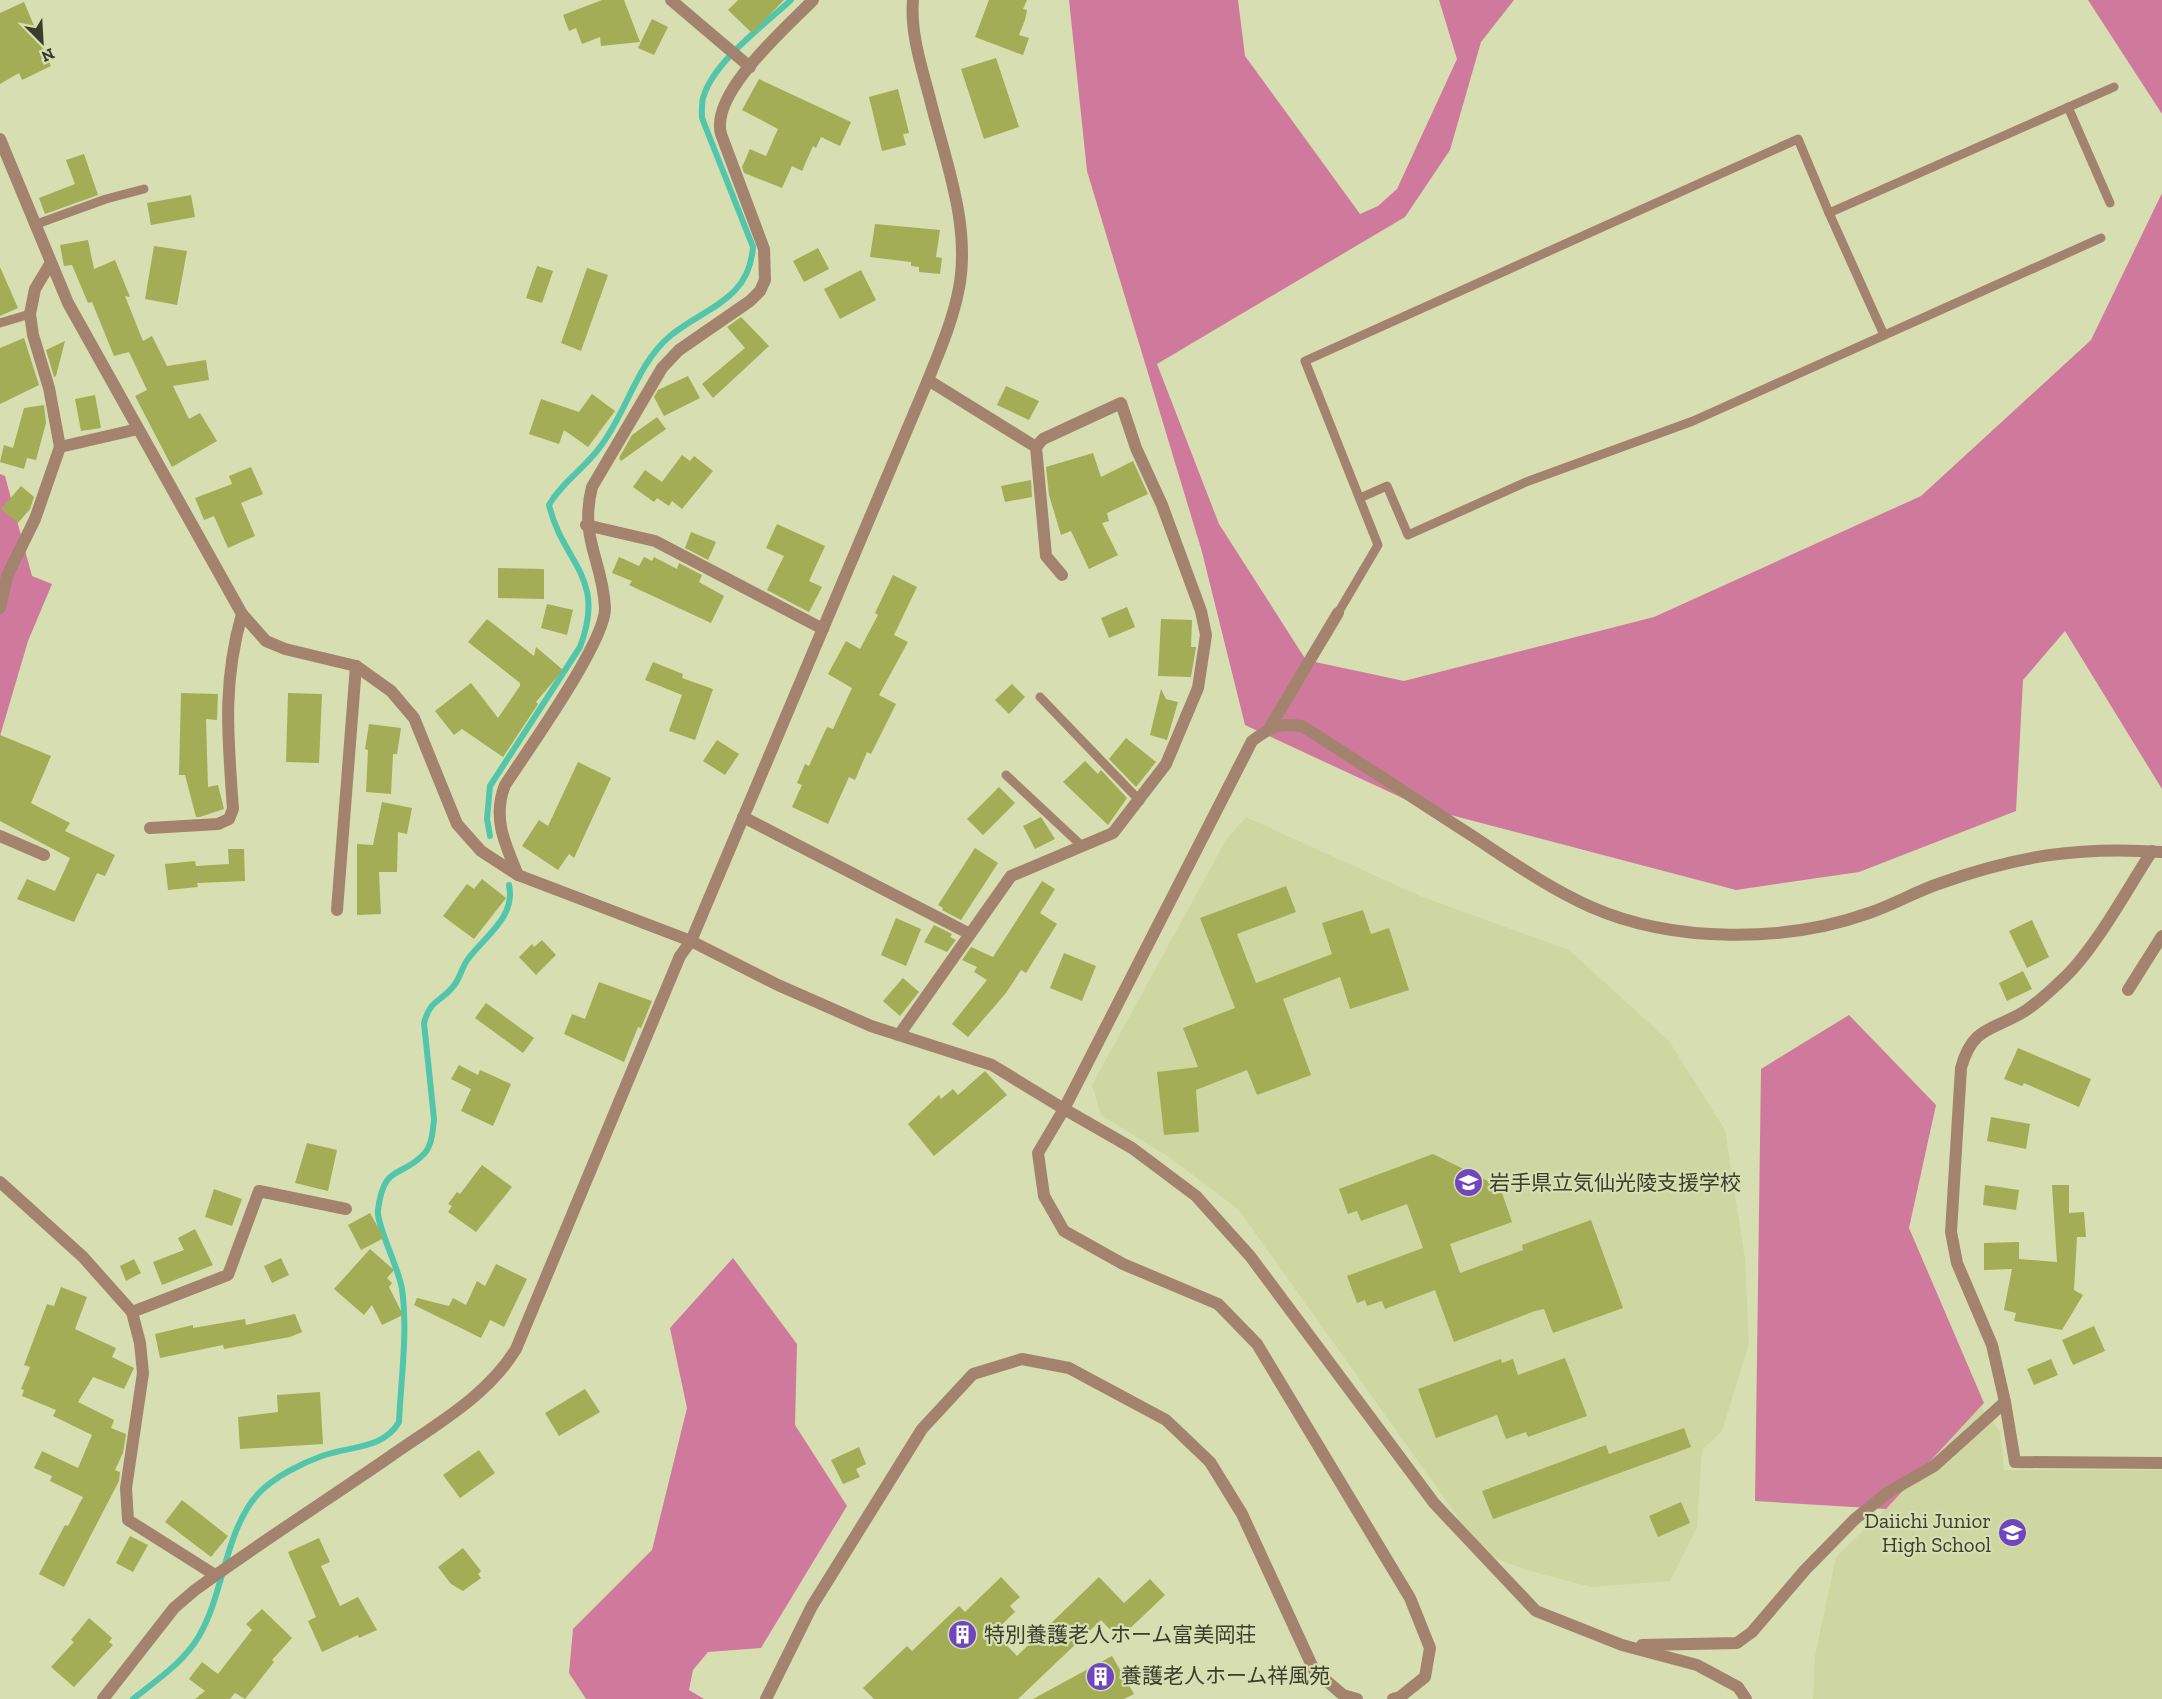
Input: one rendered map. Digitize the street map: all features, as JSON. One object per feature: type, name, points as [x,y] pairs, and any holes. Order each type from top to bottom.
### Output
[{"type":"street","points":[[671,0],[747,65]]},
{"type":"street","points":[[519,875],[501,830],[499,801],[505,785],[588,655],[600,631],[605,611],[586,525],[586,508],[592,487],[662,368],[679,350],[750,302],[760,291],[765,280],[764,249],[719,125],[720,113],[747,65],[813,0]]},
{"type":"street","points":[[103,1699],[174,1608],[217,1574],[484,1389],[503,1371],[516,1349],[680,956],[691,941],[950,325],[959,287],[962,249],[958,209],[919,55],[912,12],[913,0]]},
{"type":"street","points":[[0,139],[68,303],[242,614],[266,641],[285,649],[356,666],[391,691],[414,718],[456,824],[481,851],[519,875],[691,941],[778,985],[871,1026],[992,1065],[1132,1149],[1196,1196],[1250,1256],[1434,1503],[1536,1611],[1622,1645],[1697,1665],[1738,1687],[1746,1699]]},
{"type":"street","points":[[0,608],[7,576],[34,519],[60,447],[49,388],[33,335],[30,314],[35,289],[50,264]]},
{"type":"street","points":[[928,380],[1036,447]]},
{"type":"street","points":[[899,1035],[1011,876],[1113,833],[1140,801],[1166,764],[1198,688],[1206,635],[1201,611],[1162,505],[1136,448],[1121,403],[1042,440],[1036,447],[1046,556],[1062,575]]},
{"type":"street","points":[[60,447],[138,429]]},
{"type":"street","points":[[586,525],[655,541],[823,629]]},
{"type":"street","points":[[1338,613],[1270,727],[1252,741],[1064,1109],[1038,1153],[1044,1196],[1064,1231],[1123,1264],[1218,1304],[1257,1344],[1410,1598],[1430,1648],[1425,1677],[1400,1697],[1394,1699]]},
{"type":"street","points":[[150,828],[218,824],[229,819],[233,809],[226,719],[233,645],[242,614]]},
{"type":"street","points":[[337,910],[356,666]]},
{"type":"street","points":[[1270,727],[1283,724],[1302,726],[1533,875],[1592,907],[1657,927],[1709,934],[1766,934],[1812,929],[1869,913],[1935,885],[1986,867],[2041,854],[2094,849],[2157,851]]},
{"type":"street","points":[[744,817],[969,934]]},
{"type":"street","points":[[0,836],[44,855]]},
{"type":"street","points":[[2157,851],[2082,957],[2065,977],[2026,1010],[1980,1032],[1966,1051],[1961,1068],[1951,1232],[1957,1263],[1992,1345],[2005,1401],[2014,1462],[2162,1463]]},
{"type":"street","points":[[2128,990],[2162,936]]},
{"type":"street","points":[[0,1182],[83,1257],[132,1312],[140,1343],[143,1373],[126,1488],[128,1520],[217,1574]]},
{"type":"street","points":[[132,1312],[228,1275],[259,1191],[346,1209]]},
{"type":"street","points":[[766,1699],[812,1606],[922,1429],[973,1374],[1022,1359],[1069,1368],[1166,1420],[1210,1462],[1242,1514],[1314,1670],[1344,1695],[1357,1699]]},
{"type":"street","points":[[1622,1645],[1737,1644],[1752,1632],[1805,1570],[1855,1519],[1887,1494],[1934,1466],[2005,1401]]},
{"type":"lane","points":[[1829,213],[2114,87]]},
{"type":"lane","points":[[2068,107],[2110,203]]},
{"type":"lane","points":[[1338,613],[1378,545],[1305,361],[1798,140],[1884,335]]},
{"type":"lane","points":[[34,225],[106,199],[144,189]]},
{"type":"lane","points":[[1360,498],[1388,486],[1408,535],[1526,482],[1693,421],[2101,238]]},
{"type":"lane","points":[[0,323],[30,314]]},
{"type":"lane","points":[[1040,697],[1140,801]]},
{"type":"lane","points":[[1005,775],[1082,846]]},
{"type":"shaded area","points":[[1069,0],[1238,0],[1245,56],[1360,214],[1378,206],[1397,189],[1457,59],[1439,0],[1514,0],[1481,42],[1450,150],[1405,217],[1157,364],[1219,524],[1306,660],[1404,681],[1654,617],[1921,496],[2091,340],[2162,193],[2162,789],[2065,631],[2023,680],[2016,811],[1859,872],[1736,890],[1424,808],[1245,725],[1202,552],[1087,171]]},
{"type":"shaded area","points":[[2088,0],[2162,0],[2162,114]]},
{"type":"shaded area","points":[[0,474],[5,476],[32,576],[52,584],[28,641],[0,736]]},
{"type":"shaded area","name":"岩手県立気仙光陵支援学校","points":[[1246,817],[1420,896],[1569,950],[1669,1041],[1725,1130],[1745,1259],[1749,1344],[1722,1431],[1702,1450],[1697,1527],[1670,1581],[1591,1587],[1530,1571],[1485,1555],[1238,1209],[1169,1157],[1101,1115],[1092,1085],[1226,840]]},
{"type":"shaded area","points":[[1849,1015],[1936,1105],[1909,1228],[1984,1403],[1886,1509],[1755,1501],[1761,1069]]},
{"type":"shaded area","points":[[733,1258],[797,1344],[795,1425],[847,1506],[761,1648],[708,1652],[693,1670],[689,1690],[704,1699],[586,1699],[569,1673],[573,1629],[652,1550],[687,1408],[670,1328]]},
{"type":"shaded area","name":"Daiichi Junior High School","points":[[1981,1407],[2000,1431],[2004,1470],[2162,1470],[2162,1699],[1813,1699],[1815,1656],[1836,1557],[1886,1509]]},
{"type":"building","points":[[602,0],[624,0],[640,42],[601,46],[600,37],[582,44],[576,28],[569,31],[563,15]]},
{"type":"building","points":[[738,0],[784,0],[752,33],[728,10]]},
{"type":"building","points":[[989,0],[1027,0],[1023,9],[1027,10],[1025,20],[1019,35],[1029,38],[1023,55],[975,37]]},
{"type":"building","points":[[24,2],[51,66],[22,80],[19,73],[0,84],[0,13]]},
{"type":"building","points":[[652,19],[668,27],[654,55],[638,48]]},
{"type":"building","points":[[996,58],[1019,127],[984,139],[961,69]]},
{"type":"building","points":[[759,79],[851,122],[840,146],[821,137],[816,148],[813,146],[802,171],[792,166],[782,188],[744,173],[742,167],[750,149],[766,156],[778,129],[742,110]]},
{"type":"building","points":[[898,89],[909,133],[903,134],[906,145],[882,151],[869,97]]},
{"type":"building","points":[[84,154],[98,195],[45,214],[39,198],[75,184],[66,160]]},
{"type":"building","points":[[191,195],[195,217],[151,225],[147,203]]},
{"type":"building","points":[[875,224],[940,230],[936,257],[942,258],[940,274],[919,272],[919,267],[911,266],[911,262],[870,257]]},
{"type":"building","points":[[88,240],[94,269],[115,260],[130,297],[125,296],[143,341],[152,336],[167,366],[206,360],[209,380],[173,386],[189,419],[200,413],[217,441],[172,467],[135,396],[147,390],[129,352],[114,356],[92,302],[88,303],[72,265],[64,266],[60,245]]},
{"type":"building","points":[[154,246],[187,251],[177,305],[145,299]]},
{"type":"building","points":[[818,248],[829,269],[804,282],[793,261]]},
{"type":"building","points":[[537,266],[553,271],[542,303],[526,298]]},
{"type":"building","points":[[0,267],[18,308],[0,316]]},
{"type":"building","points":[[587,268],[608,275],[581,351],[561,343]]},
{"type":"building","points":[[861,270],[876,300],[840,319],[824,289]]},
{"type":"building","points":[[741,317],[769,346],[713,398],[702,384],[745,348],[727,327]]},
{"type":"building","points":[[24,338],[39,385],[0,404],[0,348]]},
{"type":"building","points":[[65,341],[56,376],[54,377],[46,350]]},
{"type":"building","points":[[688,376],[700,398],[664,416],[654,397],[658,390]]},
{"type":"building","points":[[1006,386],[1039,401],[1029,420],[997,405]]},
{"type":"building","points":[[592,394],[615,411],[588,447],[564,430],[559,444],[529,434],[541,399],[579,412]]},
{"type":"building","points":[[95,395],[101,428],[81,431],[75,399]]},
{"type":"building","points":[[44,405],[46,423],[36,460],[27,458],[24,469],[0,462],[4,445],[13,448],[24,408]]},
{"type":"building","points":[[657,417],[666,429],[621,461],[619,458],[632,435]]},
{"type":"building","points":[[1093,453],[1101,477],[1133,461],[1148,494],[1107,513],[1109,521],[1102,523],[1118,555],[1089,569],[1071,531],[1061,535],[1049,495],[1046,467]]},
{"type":"building","points":[[682,455],[690,461],[694,456],[713,471],[682,509],[672,501],[669,506],[657,498],[654,502],[633,487],[645,470],[662,482]]},
{"type":"building","points":[[251,467],[263,494],[241,503],[255,536],[228,548],[214,516],[204,520],[195,498],[232,484],[229,476]]},
{"type":"building","points":[[1031,480],[1032,497],[1005,502],[1001,486]]},
{"type":"building","points":[[21,486],[34,497],[30,509],[18,523],[1,509]]},
{"type":"building","points":[[777,524],[825,546],[809,581],[822,587],[809,612],[767,590],[784,556],[766,548]]},
{"type":"building","points":[[691,532],[716,542],[708,560],[685,548]]},
{"type":"building","points":[[619,557],[639,566],[644,557],[652,561],[654,557],[677,569],[679,563],[702,575],[699,582],[724,596],[711,623],[629,585],[632,581],[612,573]]},
{"type":"building","points":[[498,568],[544,569],[544,599],[498,598]]},
{"type":"building","points":[[893,575],[917,587],[894,635],[908,642],[879,695],[896,704],[871,754],[867,752],[855,780],[849,777],[828,824],[792,807],[802,785],[797,783],[805,764],[809,766],[827,727],[833,729],[852,688],[828,674],[846,641],[860,649],[878,615],[875,613]]},
{"type":"building","points":[[547,604],[573,610],[567,635],[541,628]]},
{"type":"building","points":[[1127,607],[1135,627],[1109,638],[1101,618]]},
{"type":"building","points":[[487,619],[534,656],[536,647],[563,670],[536,702],[538,704],[503,757],[462,729],[454,735],[435,711],[471,683],[498,718],[520,686],[520,683],[468,642]]},
{"type":"building","points":[[1161,619],[1192,620],[1191,647],[1196,647],[1191,677],[1158,676]]},
{"type":"building","points":[[653,662],[683,674],[682,678],[713,689],[695,740],[669,731],[682,695],[645,680]]},
{"type":"building","points":[[1012,684],[1025,697],[1009,714],[995,700]]},
{"type":"building","points":[[1161,689],[1166,699],[1178,702],[1167,740],[1150,735]]},
{"type":"building","points":[[181,693],[218,694],[217,720],[206,719],[208,787],[218,785],[224,809],[200,817],[196,817],[185,775],[179,775]]},
{"type":"building","points":[[288,693],[322,694],[319,763],[286,762]]},
{"type":"building","points":[[369,724],[401,728],[397,754],[393,754],[391,794],[366,792],[368,750],[365,749]]},
{"type":"building","points":[[0,735],[51,756],[31,803],[70,823],[65,831],[115,855],[105,876],[97,873],[74,922],[17,899],[27,879],[55,891],[70,858],[0,821]]},
{"type":"building","points":[[1126,738],[1156,762],[1136,787],[1109,759]]},
{"type":"building","points":[[717,740],[739,754],[725,775],[703,761]]},
{"type":"building","points":[[1085,761],[1098,774],[1101,770],[1127,798],[1108,825],[1063,782]]},
{"type":"building","points":[[578,762],[611,778],[574,858],[569,854],[558,870],[522,846],[539,820],[548,826]]},
{"type":"building","points":[[999,787],[1015,803],[983,835],[967,819]]},
{"type":"building","points":[[382,802],[412,808],[407,834],[398,832],[397,872],[379,872],[381,914],[357,915],[357,844],[373,845]]},
{"type":"building","points":[[1041,817],[1055,839],[1035,849],[1023,826]]},
{"type":"building","points":[[975,848],[998,863],[961,920],[942,910],[943,908],[938,905]]},
{"type":"building","points":[[228,849],[244,849],[245,881],[197,883],[198,887],[168,890],[165,864],[195,861],[196,866],[229,864]]},
{"type":"building","points":[[482,879],[506,898],[474,939],[443,916],[467,884],[474,889]]},
{"type":"building","points":[[1042,881],[1055,889],[1040,913],[1057,924],[1026,973],[1021,970],[1006,993],[968,1037],[952,1024],[987,980],[974,972],[977,967],[962,960],[971,947],[993,957]]},
{"type":"building","points":[[1286,886],[1296,912],[1237,934],[1256,983],[1332,954],[1322,923],[1363,910],[1371,934],[1389,928],[1409,990],[1350,1009],[1340,977],[1283,999],[1311,1075],[1257,1095],[1247,1070],[1196,1090],[1199,1132],[1164,1135],[1157,1072],[1198,1067],[1183,1028],[1235,1008],[1200,918]]},
{"type":"building","points":[[896,918],[921,929],[906,966],[881,955]]},
{"type":"building","points":[[2032,920],[2049,957],[2027,968],[2009,931]]},
{"type":"building","points":[[934,925],[952,934],[950,937],[956,940],[947,952],[924,942]]},
{"type":"building","points":[[542,940],[556,955],[536,975],[519,957],[532,944],[534,947]]},
{"type":"building","points":[[1064,953],[1096,966],[1082,1001],[1050,988]]},
{"type":"building","points":[[2023,971],[2032,989],[2007,1001],[1999,983]]},
{"type":"building","points":[[903,978],[919,992],[900,1016],[883,1001]]},
{"type":"building","points":[[599,982],[652,1001],[641,1028],[638,1027],[624,1062],[564,1034],[572,1014],[585,1019]]},
{"type":"building","points":[[486,1003],[534,1038],[523,1053],[475,1018]]},
{"type":"building","points":[[2018,1048],[2091,1079],[2079,1107],[2024,1083],[2022,1086],[2004,1079]]},
{"type":"building","points":[[459,1065],[478,1075],[480,1070],[511,1084],[493,1126],[461,1111],[471,1089],[451,1079]]},
{"type":"building","points":[[985,1071],[1007,1095],[934,1156],[908,1124],[939,1095],[941,1099],[953,1089],[958,1095]]},
{"type":"building","points":[[1991,1117],[2030,1124],[2026,1149],[1987,1141]]},
{"type":"building","points":[[307,1143],[337,1150],[328,1191],[295,1183]]},
{"type":"building","points":[[1433,1154],[1500,1187],[1512,1222],[1450,1244],[1460,1273],[1523,1250],[1522,1245],[1591,1220],[1623,1308],[1553,1333],[1544,1309],[1454,1342],[1435,1290],[1385,1309],[1382,1301],[1367,1306],[1365,1300],[1357,1303],[1347,1276],[1423,1248],[1407,1204],[1361,1221],[1357,1211],[1348,1214],[1339,1189]]},
{"type":"building","points":[[482,1165],[512,1187],[476,1232],[448,1212],[452,1206],[448,1204],[457,1192],[460,1194]]},
{"type":"building","points":[[1985,1185],[2019,1190],[2016,1210],[1983,1205]]},
{"type":"building","points":[[2052,1185],[2069,1185],[2069,1213],[2084,1212],[2086,1237],[2077,1237],[2074,1290],[2083,1295],[2062,1330],[2014,1321],[2016,1313],[2004,1310],[2012,1269],[1984,1270],[1984,1243],[2019,1242],[2019,1259],[2057,1262]]},
{"type":"building","points":[[214,1189],[242,1199],[232,1226],[205,1217]]},
{"type":"building","points":[[370,1213],[384,1238],[361,1250],[348,1225]]},
{"type":"building","points":[[195,1229],[213,1265],[162,1285],[153,1262],[184,1250],[178,1238]]},
{"type":"building","points":[[370,1249],[394,1270],[387,1278],[392,1283],[389,1287],[403,1315],[382,1325],[372,1305],[364,1315],[334,1289]]},
{"type":"building","points":[[281,1258],[289,1275],[272,1283],[264,1266]]},
{"type":"building","points":[[134,1259],[141,1273],[126,1281],[120,1266]]},
{"type":"building","points":[[496,1264],[527,1279],[504,1327],[490,1320],[481,1338],[414,1305],[417,1298],[449,1306],[453,1298],[466,1305],[477,1281],[485,1286]]},
{"type":"building","points":[[61,1287],[87,1297],[75,1329],[116,1348],[112,1357],[134,1368],[124,1389],[93,1377],[78,1402],[114,1420],[111,1428],[126,1434],[123,1453],[115,1470],[120,1472],[119,1481],[64,1587],[39,1574],[83,1497],[50,1481],[52,1476],[34,1468],[42,1451],[78,1468],[92,1435],[53,1416],[56,1410],[22,1396],[24,1390],[21,1389],[30,1367],[24,1365],[47,1304],[54,1306]]},
{"type":"building","points":[[295,1314],[302,1332],[290,1337],[224,1349],[223,1345],[160,1358],[155,1334],[193,1325],[193,1328],[245,1319],[246,1325]]},
{"type":"building","points":[[2094,1326],[2105,1351],[2073,1365],[2062,1340]]},
{"type":"building","points":[[1565,1358],[1587,1416],[1528,1437],[1526,1432],[1506,1439],[1497,1415],[1436,1438],[1418,1389],[1501,1359],[1502,1363],[1513,1359],[1518,1375]]},
{"type":"building","points":[[2051,1359],[2058,1375],[2034,1385],[2027,1369]]},
{"type":"building","points":[[585,1389],[600,1412],[559,1436],[545,1413]]},
{"type":"building","points":[[320,1392],[323,1444],[240,1449],[238,1417],[278,1412],[277,1395]]},
{"type":"building","points":[[1684,1428],[1691,1447],[1493,1519],[1482,1491],[1606,1445],[1609,1454]]},
{"type":"building","points":[[859,1447],[866,1464],[856,1469],[860,1477],[843,1484],[831,1460]]},
{"type":"building","points":[[479,1450],[495,1473],[460,1498],[443,1475]]},
{"type":"building","points":[[182,1500],[228,1536],[211,1557],[165,1522]]},
{"type":"building","points":[[1681,1502],[1690,1523],[1658,1537],[1649,1516]]},
{"type":"building","points":[[130,1536],[148,1545],[133,1572],[116,1563]]},
{"type":"building","points":[[319,1538],[330,1562],[321,1566],[340,1606],[358,1597],[377,1630],[359,1638],[358,1635],[322,1652],[308,1621],[316,1617],[288,1552]]},
{"type":"building","points":[[463,1548],[481,1571],[478,1574],[481,1578],[463,1591],[451,1584],[438,1567]]},
{"type":"building","name":"特別養護老人ホーム富美岡荘","points":[[1001,1577],[1020,1597],[1010,1606],[1015,1612],[994,1632],[1017,1656],[1099,1577],[1124,1603],[1150,1579],[1165,1595],[1119,1639],[1101,1620],[1018,1699],[874,1699],[863,1688],[907,1646],[912,1651],[959,1606],[965,1612]]},
{"type":"building","points":[[262,1609],[292,1638],[272,1660],[274,1662],[245,1699],[235,1693],[230,1699],[195,1699],[205,1691],[189,1679],[202,1662],[218,1674],[252,1630],[246,1624]]},
{"type":"building","points":[[89,1618],[112,1638],[109,1642],[113,1645],[74,1687],[51,1667],[74,1642],[71,1640]]},
{"type":"building","name":"養護老人ホーム祥風苑","points":[[1112,1656],[1134,1694],[1124,1699],[1033,1699]]},
{"type":"waterway","points":[[490,836],[487,819],[490,786],[580,647],[587,623],[589,603],[586,586],[555,525],[549,505],[560,489],[600,447],[618,419],[640,375],[658,348],[683,326],[723,301],[743,280],[750,265],[753,247],[702,118],[702,101],[718,69],[791,0]]},
{"type":"waterway","points":[[133,1699],[178,1662],[199,1636],[214,1601],[239,1525],[259,1493],[280,1476],[306,1462],[375,1442],[392,1431],[399,1422],[404,1305],[400,1280],[378,1217],[381,1195],[389,1178],[424,1154],[432,1138],[434,1119],[424,1023],[426,1016],[432,1006],[455,985],[468,959],[504,916],[510,896],[509,885]]},
{"type":"place","name":"岩手県立気仙光陵支援学校","points":[[1468,1183]]},
{"type":"place","name":"Daiichi Junior High School","points":[[2012,1533]]},
{"type":"place","name":"特別養護老人ホーム富美岡荘","points":[[963,1635]]},
{"type":"place","name":"養護老人ホーム祥風苑","points":[[1100,1676]]}]
